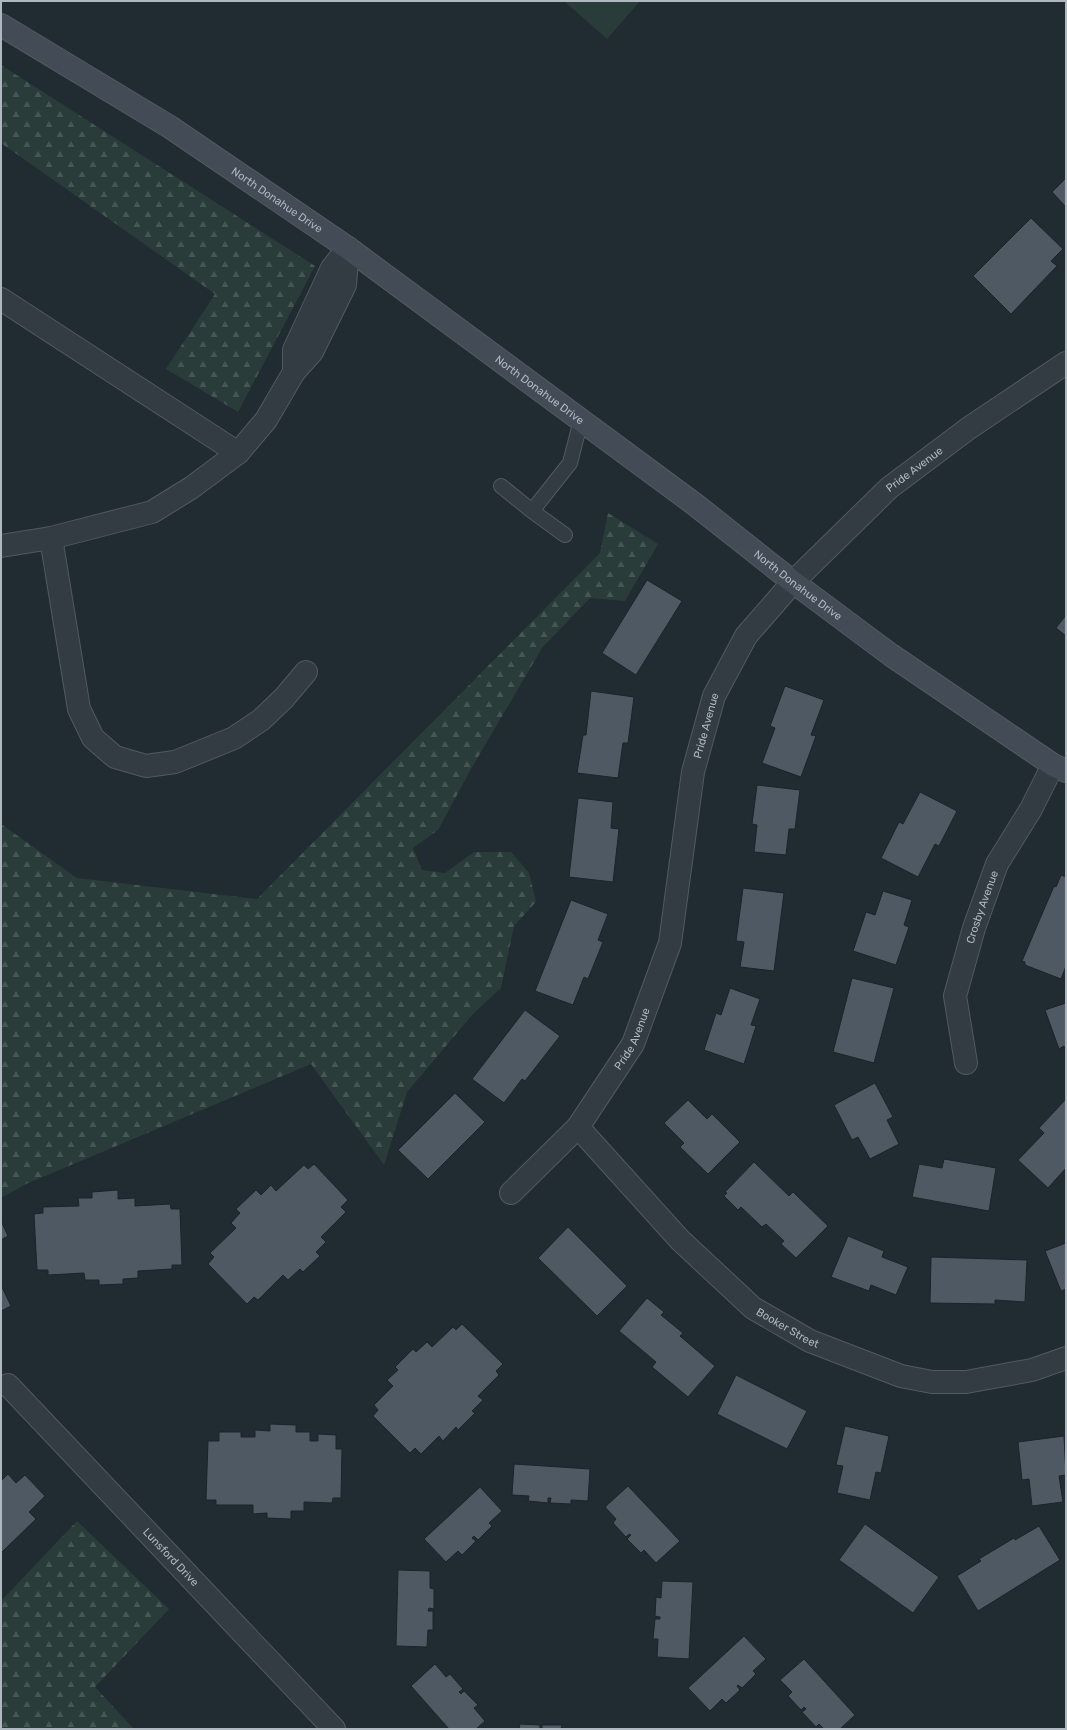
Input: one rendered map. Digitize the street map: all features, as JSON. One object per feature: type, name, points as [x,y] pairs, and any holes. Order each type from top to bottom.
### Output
[{"type":"street","name":"North Donahue Drive","points":[[1,25],[170,127],[348,248],[697,506],[793,582],[891,655],[1060,768]]},
{"type":"street","points":[[1,546],[51,538],[152,512],[191,488],[238,453],[266,420],[294,372],[294,350],[332,268],[348,248]]},
{"type":"street","points":[[1,299],[238,453]]},
{"type":"street","name":"Pride Avenue","points":[[512,1192],[578,1127],[633,1044],[670,943],[693,772],[714,696],[746,636],[793,582],[889,488],[969,428],[1066,363]]},
{"type":"street","points":[[51,538],[79,709],[93,738],[115,758],[146,766],[175,762],[234,738],[266,715],[284,698],[306,672]]},
{"type":"street","name":"Crosby Avenue","points":[[966,1063],[955,996],[974,928],[997,864],[1060,768]]},
{"type":"street","name":"Booker Street","points":[[578,1127],[680,1240],[753,1308],[810,1341],[900,1376],[932,1382],[973,1381],[1032,1370],[1066,1358]]},
{"type":"street","name":"Lunsford Drive","points":[[8,1385],[334,1729]]},
{"type":"lane","points":[[532,511],[570,463],[581,420]]},
{"type":"lane","points":[[501,486],[565,535]]},
{"type":"green space","points":[[564,1],[640,1],[607,39]]},
{"type":"green space","points":[[1,65],[315,266],[238,412],[166,369],[215,294],[1,143]]},
{"type":"green space","points":[[608,513],[658,544],[625,601],[590,598],[542,648],[471,769],[438,830],[413,848],[422,870],[445,873],[474,852],[511,852],[529,873],[536,902],[514,926],[501,988],[473,1014],[407,1092],[384,1165],[311,1064],[26,1184],[1,1198],[1,824],[77,878],[257,899],[600,553]]},
{"type":"green space","points":[[77,1521],[169,1609],[95,1687],[134,1729],[1,1729],[1,1601]]},
{"type":"building","points":[[1066,178],[1066,207],[1052,192]]},
{"type":"building","points":[[1031,218],[1063,249],[1051,261],[1057,266],[1011,314],[973,276]]},
{"type":"building","points":[[647,580],[682,601],[636,675],[602,653]]},
{"type":"building","points":[[1066,615],[1066,636],[1056,628]]},
{"type":"building","points":[[785,686],[824,700],[811,735],[816,736],[801,777],[762,763],[775,728],[770,726]]},
{"type":"building","points":[[591,691],[634,697],[628,743],[623,743],[618,778],[577,773],[583,735],[586,735]]},
{"type":"building","points":[[757,785],[800,790],[795,829],[789,829],[786,855],[754,852],[757,825],[752,824]]},
{"type":"building","points":[[920,792],[957,811],[939,846],[935,844],[918,877],[881,858],[899,822],[903,824]]},
{"type":"building","points":[[578,798],[613,802],[611,828],[619,829],[613,882],[569,877]]},
{"type":"building","points":[[1061,875],[1066,877],[1066,966],[1061,979],[1025,965],[1025,962],[1022,961],[1054,886],[1056,887]]},
{"type":"building","points":[[743,888],[784,893],[774,971],[740,967],[744,942],[736,941]]},
{"type":"building","points":[[883,891],[912,900],[904,925],[909,927],[896,965],[853,951],[866,912],[875,915]]},
{"type":"building","points":[[571,900],[608,914],[598,940],[603,942],[588,979],[584,977],[573,1005],[535,991]]},
{"type":"building","points":[[852,978],[894,988],[874,1063],[833,1052]]},
{"type":"building","points":[[730,988],[760,999],[751,1025],[756,1026],[744,1064],[704,1050],[716,1013],[721,1015]]},
{"type":"building","points":[[1066,1003],[1066,1052],[1064,1046],[1059,1049],[1045,1010]]},
{"type":"building","points":[[525,1010],[560,1036],[525,1081],[522,1079],[504,1103],[472,1079]]},
{"type":"building","points":[[875,1083],[893,1117],[887,1120],[899,1144],[870,1159],[858,1137],[852,1140],[834,1105]]},
{"type":"building","points":[[455,1093],[485,1122],[428,1179],[398,1150]]},
{"type":"building","points":[[1066,1099],[1066,1168],[1048,1188],[1018,1160],[1044,1133],[1039,1128]]},
{"type":"building","points":[[688,1100],[707,1119],[712,1114],[740,1142],[708,1174],[680,1147],[684,1143],[664,1123]]},
{"type":"building","points":[[944,1159],[996,1168],[989,1211],[912,1197],[919,1164],[942,1168]]},
{"type":"building","points":[[754,1162],[789,1196],[793,1192],[828,1226],[796,1258],[781,1244],[784,1241],[766,1224],[762,1227],[741,1207],[738,1210],[724,1196],[727,1193],[725,1192]]},
{"type":"building","points":[[314,1164],[348,1200],[341,1207],[346,1212],[321,1237],[326,1242],[316,1252],[320,1256],[303,1272],[300,1269],[288,1280],[283,1275],[258,1300],[254,1297],[247,1304],[208,1264],[214,1257],[210,1253],[236,1228],[231,1223],[240,1213],[236,1209],[256,1190],[261,1195],[271,1185],[276,1191],[304,1165],[308,1169]]},
{"type":"building","points":[[118,1190],[118,1199],[135,1198],[135,1206],[170,1204],[171,1209],[180,1209],[182,1265],[172,1265],[172,1269],[138,1271],[138,1278],[123,1279],[123,1284],[99,1285],[99,1280],[85,1280],[84,1273],[48,1275],[48,1270],[37,1270],[34,1214],[43,1213],[43,1207],[79,1206],[78,1198],[92,1198],[92,1192]]},
{"type":"building","points":[[1,1221],[8,1236],[1,1240]]},
{"type":"building","points":[[568,1227],[627,1286],[597,1316],[538,1258]]},
{"type":"building","points":[[848,1236],[884,1251],[882,1257],[908,1267],[896,1295],[871,1285],[869,1291],[831,1277]]},
{"type":"building","points":[[1066,1243],[1066,1289],[1061,1291],[1045,1251]]},
{"type":"building","points":[[931,1257],[1027,1260],[1025,1302],[995,1300],[995,1304],[930,1303]]},
{"type":"building","points":[[1,1285],[11,1306],[1,1311]]},
{"type":"building","points":[[647,1298],[664,1312],[661,1315],[683,1333],[680,1336],[715,1366],[688,1397],[652,1367],[656,1362],[619,1331]]},
{"type":"building","points":[[462,1324],[503,1364],[496,1371],[499,1375],[478,1396],[483,1400],[472,1411],[475,1413],[458,1430],[456,1427],[443,1441],[439,1436],[421,1454],[415,1448],[410,1453],[373,1416],[378,1410],[374,1405],[393,1386],[387,1380],[398,1370],[395,1367],[413,1349],[416,1352],[427,1342],[432,1347],[453,1327],[456,1330]]},
{"type":"building","points":[[736,1375],[807,1411],[787,1449],[717,1414]]},
{"type":"building","points":[[270,1424],[296,1425],[296,1432],[310,1432],[310,1441],[318,1441],[318,1434],[336,1435],[336,1449],[342,1449],[341,1498],[333,1498],[332,1503],[304,1502],[304,1511],[291,1511],[291,1519],[267,1518],[267,1513],[253,1514],[253,1505],[216,1505],[216,1500],[206,1500],[208,1441],[219,1441],[219,1432],[241,1432],[241,1437],[255,1437],[255,1430],[270,1431]]},
{"type":"building","points":[[845,1426],[889,1436],[881,1473],[876,1472],[870,1500],[837,1493],[843,1466],[836,1465]]},
{"type":"building","points":[[1064,1436],[1066,1475],[1059,1476],[1063,1502],[1032,1506],[1029,1479],[1022,1480],[1018,1442]]},
{"type":"building","points":[[514,1464],[590,1469],[588,1501],[571,1500],[571,1504],[550,1503],[551,1498],[548,1498],[548,1503],[528,1501],[529,1496],[512,1495]]},
{"type":"building","points":[[8,1474],[16,1483],[25,1475],[45,1496],[29,1512],[36,1519],[1,1553],[1,1481]]},
{"type":"building","points":[[628,1486],[680,1541],[656,1563],[644,1550],[641,1553],[627,1539],[631,1535],[629,1534],[626,1537],[613,1523],[616,1519],[605,1507]]},
{"type":"building","points":[[480,1487],[502,1511],[489,1523],[492,1526],[478,1540],[474,1536],[472,1538],[476,1541],[462,1555],[458,1551],[446,1562],[424,1539]]},
{"type":"building","points":[[865,1524],[939,1577],[913,1613],[839,1560]]},
{"type":"building","points":[[1039,1526],[1060,1560],[978,1611],[957,1576],[981,1561],[979,1559],[1014,1538],[1015,1540]]},
{"type":"building","points":[[398,1570],[430,1571],[430,1588],[434,1589],[434,1609],[429,1608],[428,1611],[433,1611],[433,1630],[428,1630],[427,1647],[396,1646]]},
{"type":"building","points":[[662,1581],[693,1582],[689,1659],[657,1657],[658,1639],[653,1639],[655,1619],[660,1619],[660,1617],[655,1616],[656,1597],[661,1598]]},
{"type":"building","points":[[744,1636],[766,1659],[753,1671],[756,1674],[742,1688],[738,1685],[737,1686],[740,1690],[726,1703],[722,1699],[710,1711],[688,1688]]},
{"type":"building","points":[[804,1659],[855,1715],[840,1729],[824,1729],[819,1724],[816,1727],[802,1712],[806,1709],[804,1707],[801,1710],[788,1696],[792,1692],[780,1680]]},
{"type":"building","points":[[435,1664],[446,1677],[450,1674],[463,1689],[459,1692],[461,1694],[464,1691],[478,1705],[474,1708],[485,1721],[476,1729],[449,1729],[411,1686]]},
{"type":"building","points":[[520,1724],[540,1725],[540,1729],[519,1729]]},
{"type":"building","points":[[542,1725],[562,1725],[561,1729],[542,1729]]}]
